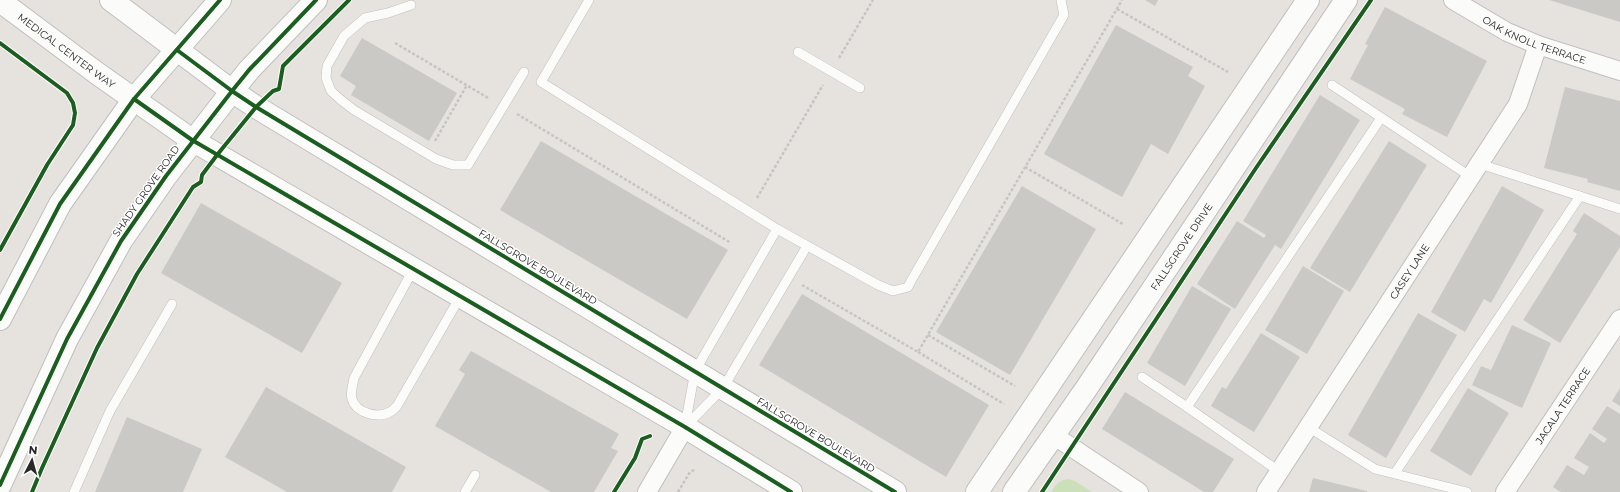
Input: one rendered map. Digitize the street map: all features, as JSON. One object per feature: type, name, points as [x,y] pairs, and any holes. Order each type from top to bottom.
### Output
[{"type":"street","points":[[111,0],[177,50]]},
{"type":"street","points":[[0,319],[60,204],[134,98],[220,0]]},
{"type":"street","name":"SHADY GROVE ROAD","points":[[0,485],[67,339],[121,241],[192,140],[249,70],[316,0]]},
{"type":"street","points":[[977,492],[1308,0]]},
{"type":"street","name":"FALLSGROVE DRIVE","points":[[1014,492],[1346,0]]},
{"type":"street","name":"OAK KNOLL TERRACE","points":[[1453,0],[1507,32],[1538,45],[1620,72]]},
{"type":"street","name":"MEDICAL CENTER WAY","points":[[0,1],[98,74],[134,98]]},
{"type":"street","name":"CASEY LANE","points":[[1266,492],[1518,104],[1538,45]]},
{"type":"street","name":"FALLSGROVE BOULEVARD","points":[[177,50],[232,91],[895,492]]},
{"type":"street","points":[[134,98],[192,140],[685,427],[791,492]]},
{"type":"street","name":"JACALA TERRACE","points":[[1505,492],[1620,319]]},
{"type":"street","points":[[647,492],[685,427]]},
{"type":"street","points":[[1053,436],[1139,492]]},
{"type":"lane","points":[[589,0],[541,82],[777,229],[878,285],[892,291],[908,287],[1064,15],[1061,0]]},
{"type":"lane","points":[[411,5],[388,13],[365,18],[344,36],[327,66],[326,78],[332,91],[340,100],[354,110],[428,154],[453,166],[468,165],[524,72]]},
{"type":"lane","points":[[798,52],[860,88]]},
{"type":"lane","points":[[1332,86],[1381,118],[1475,171],[1580,196],[1620,209]]},
{"type":"lane","points":[[1187,407],[1381,118]]},
{"type":"lane","points":[[1395,473],[1580,196]]},
{"type":"lane","points":[[685,427],[695,371],[777,229]]},
{"type":"lane","points":[[685,427],[723,388],[807,246]]},
{"type":"lane","points":[[413,270],[354,378],[352,400],[359,408],[367,413],[378,415],[390,412],[397,406],[460,297]]},
{"type":"lane","points":[[74,492],[110,411],[172,304]]},
{"type":"lane","points":[[1142,377],[1280,472]]},
{"type":"lane","points":[[1308,427],[1375,469],[1467,492]]},
{"type":"lane","points":[[465,492],[475,475]]},
{"type":"path","points":[[835,65],[874,0]]},
{"type":"path","points":[[918,352],[1122,0]]},
{"type":"path","points":[[1117,9],[1228,72]]},
{"type":"path","points":[[395,43],[492,100]]},
{"type":"path","points":[[756,200],[824,83]]},
{"type":"path","points":[[428,154],[467,85]]},
{"type":"path","points":[[513,112],[731,243]]},
{"type":"path","points":[[1025,167],[1123,224]]},
{"type":"path","points":[[801,285],[918,352],[1004,404]]},
{"type":"path","points":[[928,334],[1015,386]]},
{"type":"path","points":[[678,492],[690,472],[696,469]]},
{"type":"green space","points":[[1069,479],[1075,481],[1092,492],[1051,492],[1058,483]]},
{"type":"building","points":[[1145,0],[1158,0],[1155,6]]},
{"type":"building","points":[[1549,0],[1620,0],[1620,22]]},
{"type":"building","points":[[1385,7],[1487,61],[1447,137],[1402,114],[1405,109],[1350,79],[1368,45],[1365,44]]},
{"type":"building","points":[[1116,25],[1193,67],[1188,76],[1205,86],[1168,154],[1151,144],[1122,197],[1044,154]]},
{"type":"building","points":[[362,38],[457,93],[429,141],[351,95],[356,86],[340,76]]},
{"type":"building","points":[[1565,87],[1620,101],[1620,191],[1587,182],[1588,179],[1544,168]]},
{"type":"building","points":[[1320,95],[1360,120],[1281,249],[1275,245],[1235,309],[1197,284],[1237,221],[1264,238],[1266,235],[1243,221]]},
{"type":"building","points":[[541,141],[728,250],[687,319],[500,210]]},
{"type":"building","points":[[1389,141],[1427,165],[1350,292],[1310,268]]},
{"type":"building","points":[[1022,186],[1096,229],[1010,375],[936,332]]},
{"type":"building","points":[[1502,186],[1544,210],[1491,303],[1484,299],[1465,332],[1431,312]]},
{"type":"building","points":[[201,203],[342,283],[302,353],[161,273]]},
{"type":"building","points":[[1584,213],[1620,236],[1620,247],[1560,343],[1523,320],[1577,234],[1573,231]]},
{"type":"building","points":[[1303,266],[1344,291],[1307,354],[1265,330]]},
{"type":"building","points":[[1192,286],[1231,309],[1185,386],[1147,363]]},
{"type":"building","points":[[802,294],[989,405],[946,477],[759,365]]},
{"type":"building","points":[[1418,313],[1457,335],[1386,458],[1348,435]]},
{"type":"building","points":[[1512,325],[1551,343],[1522,408],[1472,385],[1481,366],[1491,370]]},
{"type":"building","points":[[1261,333],[1300,357],[1254,432],[1211,406],[1222,387],[1226,389]]},
{"type":"building","points":[[471,351],[619,434],[611,448],[618,451],[594,492],[551,492],[435,426],[465,374],[459,370]]},
{"type":"building","points":[[266,387],[406,467],[392,492],[287,492],[225,457]]},
{"type":"building","points":[[1468,388],[1509,413],[1471,476],[1430,451]]},
{"type":"building","points":[[1620,388],[1620,406],[1612,401]]},
{"type":"building","points":[[1125,392],[1234,459],[1213,492],[1204,492],[1102,429]]},
{"type":"building","points":[[1607,406],[1620,414],[1620,492],[1561,492],[1553,487],[1567,465],[1584,475],[1589,467],[1574,458],[1590,433],[1604,443],[1607,439],[1592,429]]},
{"type":"building","points":[[127,417],[202,449],[183,492],[95,492]]},
{"type":"building","points":[[1313,478],[1367,491],[1367,492],[1309,492]]},
{"type":"cycle path","points":[[0,319],[60,204],[134,99],[220,0]]},
{"type":"cycle path","points":[[0,485],[67,339],[121,241],[166,176],[232,91],[249,70],[316,0]]},
{"type":"cycle path","points":[[32,492],[97,348],[137,274],[193,187],[201,182],[202,175],[256,107],[273,91],[279,89],[283,66],[349,0]]},
{"type":"cycle path","points":[[1042,492],[1256,168],[1371,0]]},
{"type":"cycle path","points":[[0,43],[67,93],[73,103],[75,113],[73,125],[47,165],[0,250]]},
{"type":"cycle path","points":[[177,50],[256,107],[895,492]]},
{"type":"cycle path","points":[[134,99],[192,140],[685,427],[791,492]]},
{"type":"cycle path","points":[[614,492],[635,458],[642,439],[650,436]]}]
